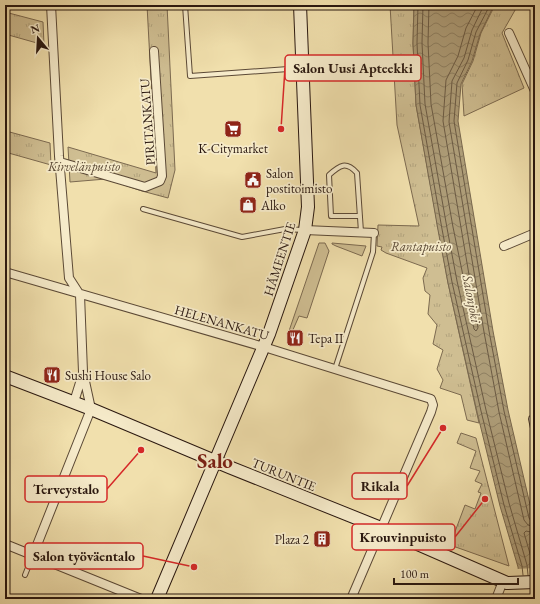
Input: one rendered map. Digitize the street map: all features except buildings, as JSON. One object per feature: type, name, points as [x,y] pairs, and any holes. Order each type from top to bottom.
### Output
[{"type":"main road","name":"HÄMEENTIE","points":[[157,599],[264,347],[305,230],[308,207],[300,5]]},
{"type":"main road","name":"TURUNTIE","points":[[5,376],[92,409],[215,461],[381,528],[505,582]]},
{"type":"main road","points":[[505,582],[535,582]]},
{"type":"street","points":[[33,555],[92,409],[83,372],[80,295],[68,278],[51,5]]},
{"type":"street","points":[[509,33],[535,89]]},
{"type":"street","name":"PIRITANKATU","points":[[60,162],[145,187],[160,181],[162,176],[154,52]]},
{"type":"street","points":[[305,230],[374,233]]},
{"type":"street","points":[[504,246],[535,233]]},
{"type":"street","name":"HELENANKATU","points":[[5,272],[80,295],[264,347],[431,399],[433,405],[431,412],[381,528]]},
{"type":"street","points":[[74,402],[83,372]]},
{"type":"street","points":[[534,418],[535,428]]},
{"type":"street","points":[[351,599],[381,528]]},
{"type":"street","points":[[5,544],[140,599]]},
{"type":"street","points":[[496,599],[505,582]]},
{"type":"lane","points":[[185,5],[190,76],[302,68]]},
{"type":"lane","points":[[360,216],[331,216],[329,175],[342,165],[351,166],[357,173],[360,216],[361,232]]},
{"type":"lane","points":[[143,209],[242,237],[285,229],[305,230]]},
{"type":"lane","points":[[335,369],[373,252],[374,233]]},
{"type":"lane","points":[[25,575],[33,555]]},
{"type":"green space","points":[[147,5],[167,5],[175,170],[168,198],[106,179],[70,182],[68,147],[156,173]]},
{"type":"green space","name":"Rantapuisto","points":[[390,5],[414,5],[413,43],[416,105],[448,283],[479,423],[467,420],[461,395],[440,388],[443,380],[437,369],[443,350],[433,344],[437,325],[428,314],[430,295],[425,291],[423,278],[427,268],[386,253],[381,250],[382,247],[377,246],[378,225],[419,226],[397,125]]},
{"type":"green space","points":[[495,5],[518,5],[502,33],[524,88],[464,116],[462,84],[473,61],[481,33]]},
{"type":"green space","points":[[5,12],[43,22],[44,45],[5,34]]},
{"type":"green space","name":"Kirvelänpuisto","points":[[5,118],[6,131],[50,143],[51,165],[5,152]]},
{"type":"green space","points":[[319,243],[325,243],[329,251],[307,318],[299,316],[292,332],[289,331]]},
{"type":"green space","points":[[332,243],[366,246],[362,256]]},
{"type":"green space","points":[[461,433],[476,438],[509,566],[450,545],[465,505],[475,509],[481,493],[478,492],[482,484],[475,481],[480,471],[470,468],[476,451],[457,443]]},
{"type":"water","name":"Salonjoki","points":[[414,5],[494,5],[480,34],[472,61],[461,84],[458,121],[493,331],[508,410],[535,526],[535,599],[522,599],[518,567],[500,506],[448,283],[416,105],[413,43]]},
{"type":"pier","points":[[535,568],[535,595],[520,596],[517,569]]},
{"type":"place","name":"K-Citymarket","points":[[233,129]]},
{"type":"place","name":"Salon Uusi Apteekki","points":[[281,129]]},
{"type":"place","name":"Salon postitoimisto","points":[[253,180]]},
{"type":"place","name":"Alko","points":[[248,205]]},
{"type":"place","name":"Tepa II","points":[[295,338]]},
{"type":"place","name":"Sushi House Salo","points":[[52,375]]},
{"type":"place","name":"Rikala","points":[[443,428]]},
{"type":"place","name":"Terveystalo","points":[[141,450]]},
{"type":"place","name":"Krouvinpuisto","points":[[485,499]]},
{"type":"place","name":"Plaza 2","points":[[322,539]]},
{"type":"place","name":"Salon työväentalo","points":[[194,567]]},
{"type":"district","name":"Salo","points":[[215,461]]}]
